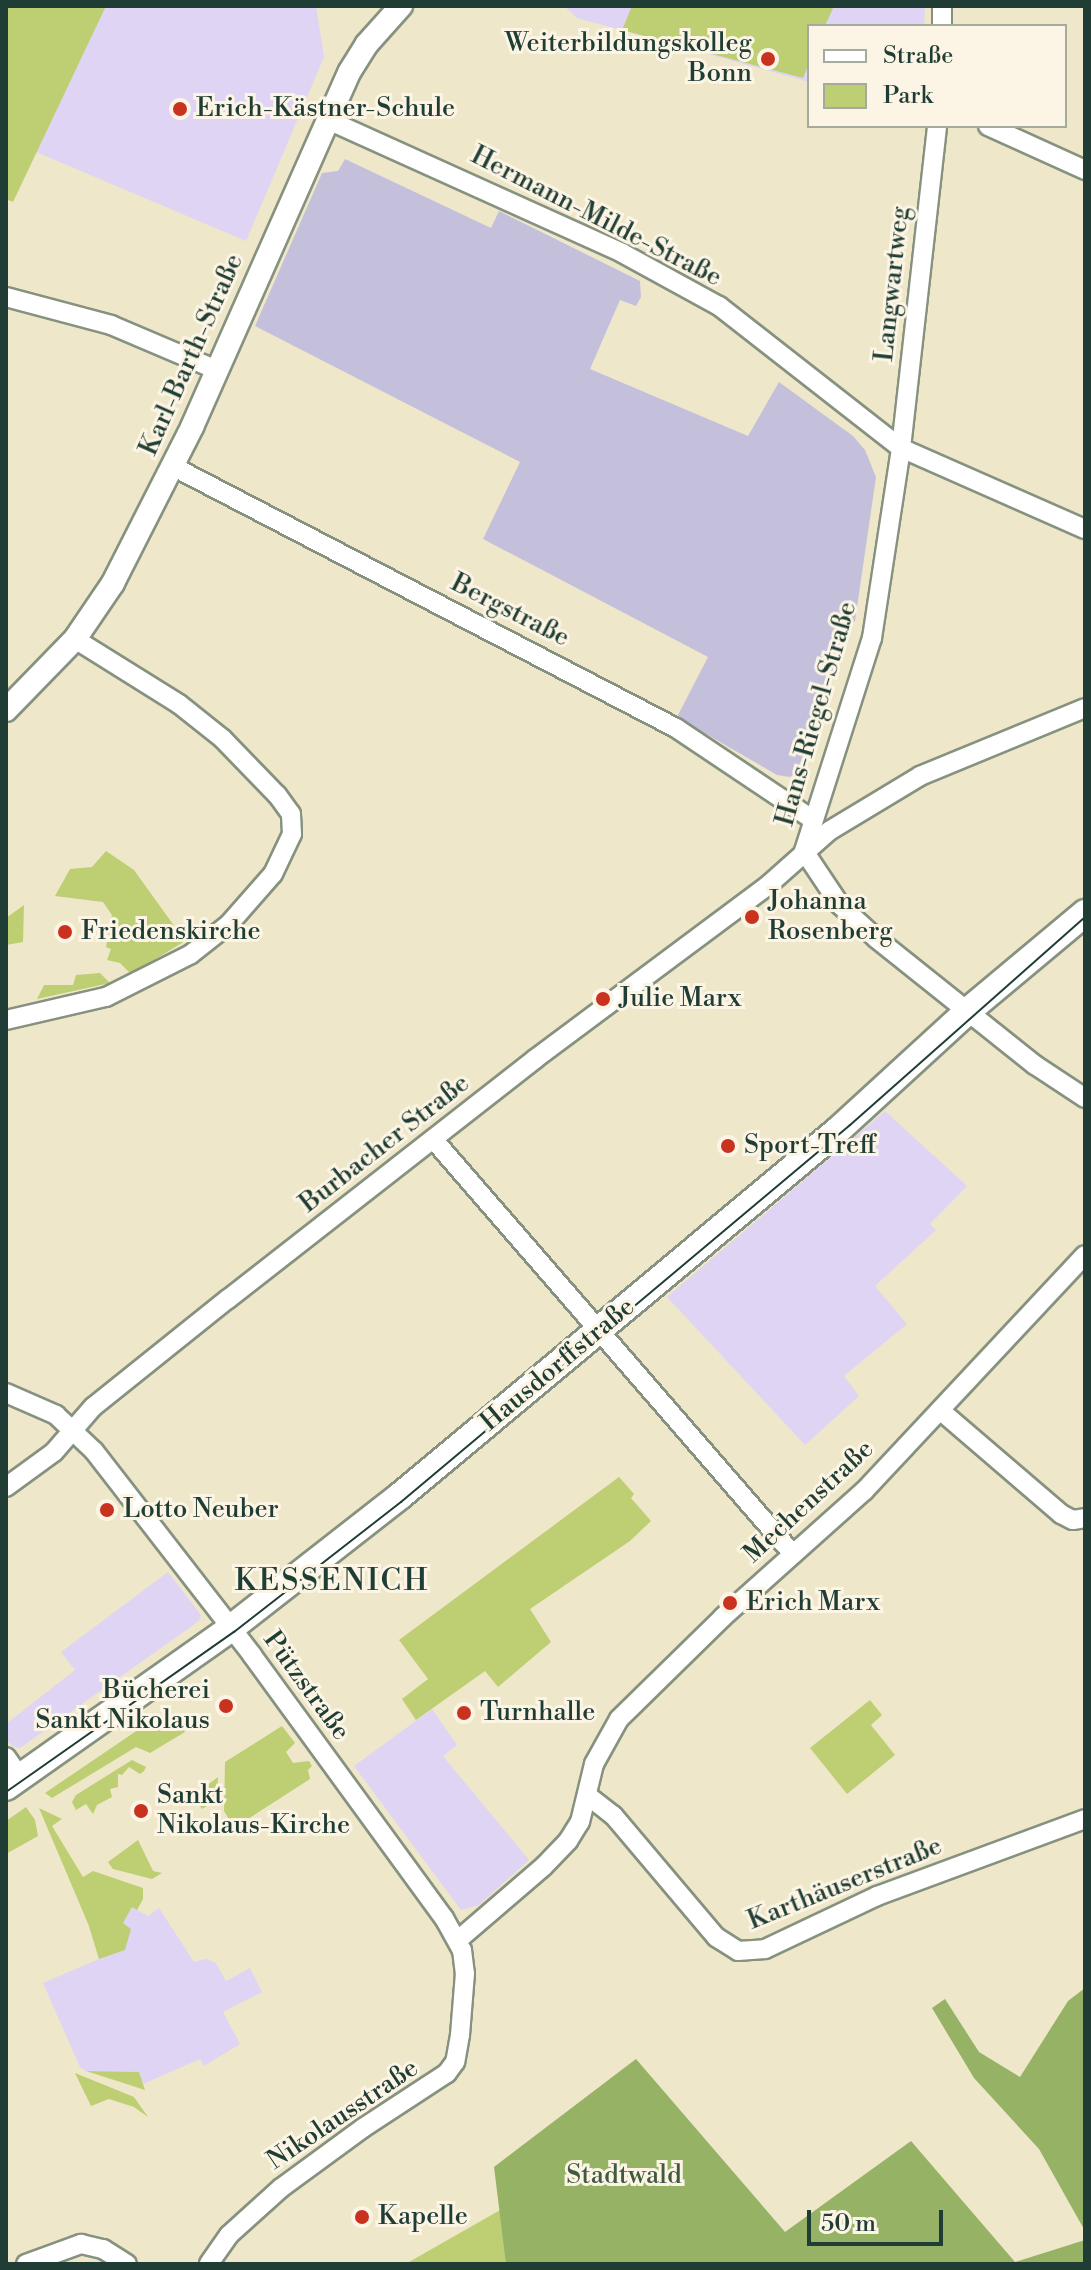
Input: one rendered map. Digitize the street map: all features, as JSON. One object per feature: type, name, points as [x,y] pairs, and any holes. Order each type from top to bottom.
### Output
[{"type":"main road","name":"Hausdorffstraße","points":[[11,1774],[231,1628],[400,1496],[836,1132],[968,1011],[1085,913]]},
{"type":"street","name":"Karl-Barth-Straße","points":[[6,710],[75,639],[113,583],[174,467],[328,120],[367,44],[401,6]]},
{"type":"street","name":"Hermann-Milde-Straße","points":[[328,120],[544,216],[698,294],[901,448],[1028,507],[1085,529]]},
{"type":"street","name":"Langwartweg","points":[[901,448],[937,128]]},
{"type":"street","points":[[992,128],[1085,170]]},
{"type":"street","points":[[6,297],[111,325],[217,370]]},
{"type":"street","name":"Hans-Riegel-Straße","points":[[804,851],[872,638],[901,448]]},
{"type":"street","name":"Bergstraße","points":[[174,467],[676,728],[812,819]]},
{"type":"street","points":[[6,1020],[106,997],[191,954],[229,924],[273,874],[292,834],[291,814],[284,804],[223,739],[179,704],[75,639]]},
{"type":"street","name":"Burbacher Straße","points":[[6,1487],[54,1452],[93,1407],[433,1139],[766,887],[804,851],[851,817],[920,776],[1085,708]]},
{"type":"street","points":[[804,851],[840,905],[877,939],[1035,1065],[1085,1098]]},
{"type":"street","points":[[433,1139],[792,1553]]},
{"type":"street","name":"Mechenstraße","points":[[458,1940],[558,1853],[580,1822],[594,1764],[619,1719],[792,1553],[864,1491],[1085,1255]]},
{"type":"street","name":"Pützstraße","points":[[6,1393],[56,1415],[74,1429],[231,1628],[458,1940]]},
{"type":"street","points":[[941,1411],[1061,1514],[1073,1520],[1085,1518]]},
{"type":"street","name":"Karthäuserstraße","points":[[587,1795],[613,1815],[716,1937],[738,1951],[765,1949],[877,1896],[1085,1819]]},
{"type":"street","name":"Nikolausstraße","points":[[209,2264],[229,2235],[281,2188],[363,2128],[447,2073],[455,2062],[460,2035],[465,1973],[458,1940]]},
{"type":"street","points":[[26,2264],[81,2244],[103,2249],[127,2264]]},
{"type":"shaded area","name":"Erich-Kästner-Schule","points":[[106,6],[316,6],[324,57],[246,241],[36,152]]},
{"type":"shaded area","name":"Weiterbildungskolleg Bonn","points":[[564,6],[925,6],[924,24],[807,24],[807,81],[577,18]]},
{"type":"shaded area","points":[[345,159],[491,228],[499,211],[640,281],[641,297],[636,306],[620,300],[590,369],[748,436],[779,382],[853,436],[865,450],[876,477],[855,621],[842,637],[822,709],[796,773],[790,777],[777,775],[677,717],[708,657],[483,539],[520,462],[255,326],[322,173],[338,171]]},
{"type":"shaded area","points":[[885,1111],[967,1186],[930,1224],[936,1230],[875,1286],[907,1324],[844,1376],[859,1396],[805,1445],[667,1297]]},
{"type":"shaded area","points":[[168,1572],[201,1615],[199,1621],[20,1748],[12,1746],[6,1738],[6,1724],[75,1670],[61,1652]]},
{"type":"shaded area","points":[[432,1709],[457,1745],[443,1756],[529,1860],[479,1905],[461,1910],[354,1766]]},
{"type":"shaded area","points":[[132,1907],[148,1916],[159,1908],[194,1962],[206,1959],[215,1962],[226,1981],[250,1968],[262,1992],[223,2012],[240,2044],[204,2066],[200,2059],[143,2084],[139,2072],[86,2071],[80,2067],[43,1983],[99,1959],[89,1926]]},
{"type":"green space","points":[[6,6],[106,6],[13,202],[6,199]]},
{"type":"green space","name":"Weiterbildungskolleg Bonn","points":[[632,6],[834,6],[826,24],[807,24],[807,69],[803,78],[622,30]]},
{"type":"green space","points":[[106,851],[134,870],[185,941],[131,974],[120,963],[107,960],[111,949],[106,947],[112,915],[103,902],[55,896],[70,869],[92,867]]},
{"type":"green space","points":[[24,905],[23,942],[6,945],[6,918]]},
{"type":"green space","points":[[100,973],[110,983],[37,999],[44,985],[73,985],[76,975]]},
{"type":"green space","points":[[619,1477],[634,1494],[631,1498],[651,1521],[630,1541],[530,1609],[551,1642],[498,1687],[485,1671],[416,1720],[402,1699],[428,1679],[399,1640]]},
{"type":"green space","points":[[870,1700],[882,1715],[871,1725],[895,1755],[847,1794],[810,1748]]},
{"type":"green space","points":[[174,1714],[185,1732],[150,1753],[136,1747],[52,1798],[45,1793],[154,1719],[159,1724]]},
{"type":"green space","points":[[282,1726],[295,1743],[286,1752],[293,1763],[309,1761],[312,1766],[308,1770],[310,1779],[234,1828],[224,1811],[225,1762]]},
{"type":"green space","points":[[132,1760],[146,1767],[144,1771],[140,1774],[129,1767],[122,1775],[118,1774],[118,1787],[110,1789],[112,1797],[97,1805],[93,1814],[86,1804],[76,1810],[72,1802],[76,1795]]},
{"type":"green space","points":[[218,1777],[217,1800],[202,1809],[193,1796]]},
{"type":"green space","points":[[26,1807],[35,1820],[38,1836],[6,1854],[6,1821]]},
{"type":"green space","points":[[39,1808],[62,1819],[52,1826],[83,1877],[93,1871],[143,1888],[143,1899],[137,1910],[132,1907],[123,1923],[131,1929],[125,1950],[99,1959],[89,1926]]},
{"type":"green space","points":[[138,1840],[153,1871],[162,1873],[152,1879],[113,1869],[108,1862]]},
{"type":"green space","points":[[1085,1988],[1085,2231],[1039,2149],[974,2078],[932,2008],[945,1999],[979,2052],[1020,2077],[1068,2001]]},
{"type":"green space","name":"Stadtwald","points":[[636,2059],[785,2232],[911,2141],[1015,2262],[1085,2240],[1085,2264],[506,2264],[494,2167]]},
{"type":"green space","points":[[86,2071],[139,2072],[145,2090]]},
{"type":"green space","points":[[75,2073],[134,2097],[148,2117],[134,2107],[109,2099],[91,2106]]},
{"type":"green space","points":[[502,2209],[506,2264],[407,2264],[409,2262]]},
{"type":"tram line","points":[[6,1792],[234,1632],[401,1502],[850,1125],[1085,917]]},
{"type":"place","name":"Weiterbildungskolleg Bonn","points":[[768,59]]},
{"type":"place","name":"Erich-Kästner-Schule","points":[[180,109]]},
{"type":"place","name":"Johanna Rosenberg","points":[[752,917]]},
{"type":"place","name":"Friedenskirche","points":[[65,932]]},
{"type":"place","name":"Julie Marx","points":[[603,999]]},
{"type":"place","name":"Sport-Treff","points":[[728,1146]]},
{"type":"place","name":"Lotto Neuber","points":[[107,1510]]},
{"type":"place","name":"Erich Marx","points":[[730,1603]]},
{"type":"place","name":"Bücherei Sankt Nikolaus","points":[[226,1706]]},
{"type":"place","name":"Turnhalle","points":[[464,1713]]},
{"type":"place","name":"Sankt Nikolaus-Kirche","points":[[141,1811]]},
{"type":"place","name":"Kapelle","points":[[362,2217]]},
{"type":"district","name":"KESSENICH","points":[[332,1581]]}]
